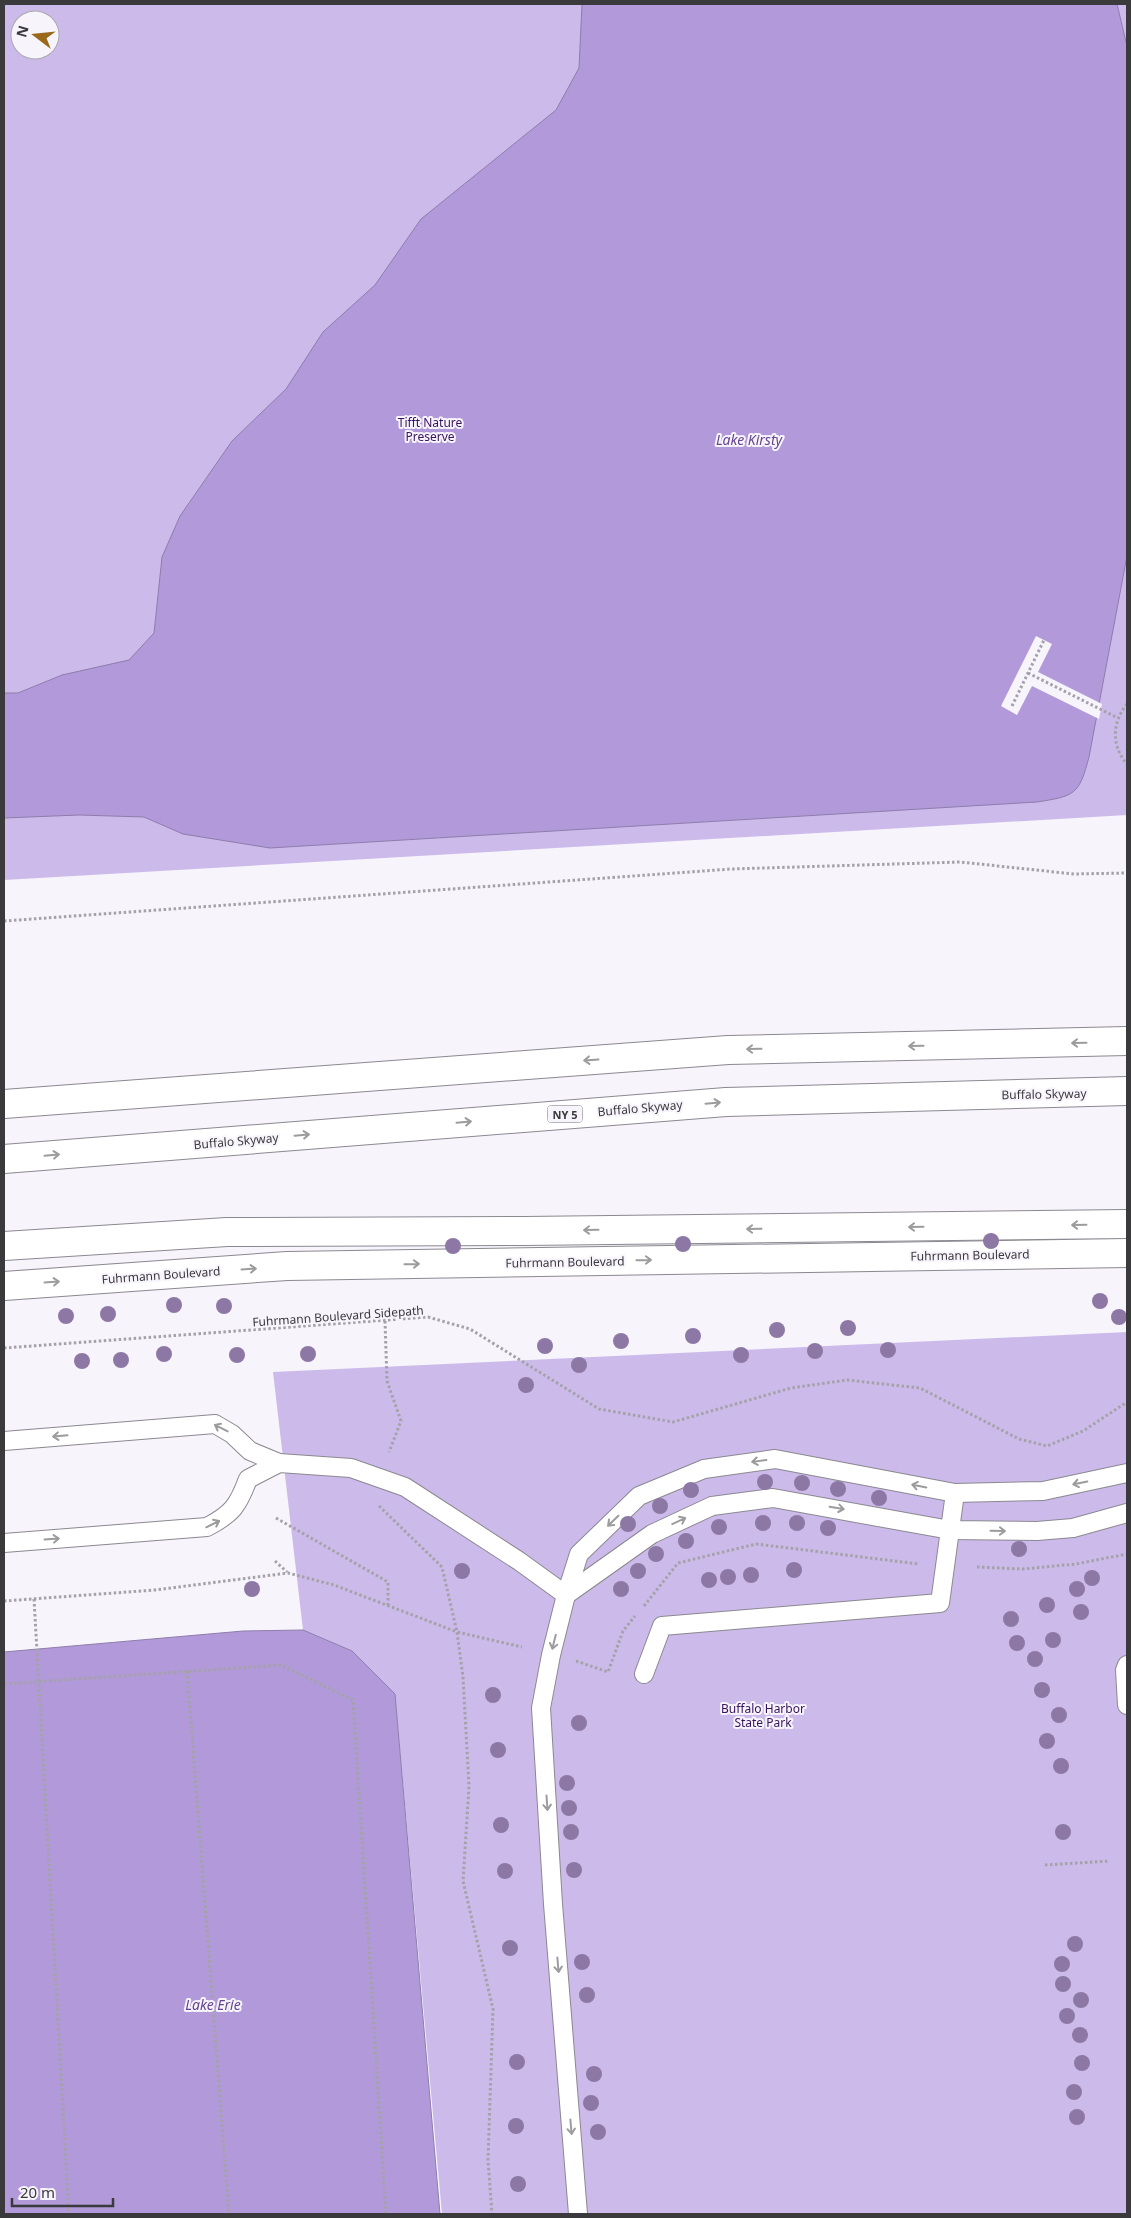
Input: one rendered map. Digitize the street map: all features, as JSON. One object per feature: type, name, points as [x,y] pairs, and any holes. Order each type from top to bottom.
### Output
[{"type":"main road","points":[[4,1104],[728,1050],[1127,1042]]},
{"type":"main road","name":"Buffalo Skyway","points":[[4,1159],[726,1102],[1127,1092]]},
{"type":"main road","points":[[4,1246],[227,1232],[524,1231],[1127,1224]]},
{"type":"main road","name":"Fuhrmann Boulevard","points":[[4,1286],[287,1266],[1127,1253]]},
{"type":"lane","points":[[4,1440],[214,1424],[232,1434],[250,1451],[279,1464],[351,1468],[405,1486],[520,1561],[566,1595]]},
{"type":"lane","points":[[578,2214],[553,1904],[541,1708],[551,1655],[566,1595],[579,1554],[639,1496],[704,1469],[775,1459],[955,1493],[1043,1491],[1127,1473]]},
{"type":"lane","points":[[4,1543],[207,1527],[227,1517],[242,1497],[248,1479],[279,1464]]},
{"type":"lane","points":[[644,1674],[662,1626],[940,1603],[955,1493]]},
{"type":"lane","points":[[566,1595],[652,1534],[712,1506],[773,1498],[950,1530],[1055,1530],[1073,1528],[1127,1513]]},
{"type":"lane","points":[[1127,1665],[1124,1670],[1127,1705]]},
{"type":"path","points":[[1012,706],[1045,638]]},
{"type":"path","points":[[1028,673],[1118,718]]},
{"type":"path","points":[[1127,704],[1118,718],[1115,731],[1116,745],[1127,764]]},
{"type":"path","points":[[4,921],[732,869],[960,862],[1074,874],[1127,873]]},
{"type":"path","name":"Fuhrmann Boulevard Sidepath","points":[[4,1348],[428,1318],[470,1330],[599,1409],[673,1422],[791,1388],[847,1380],[920,1388],[1020,1439],[1048,1446],[1083,1431],[1127,1402]]},
{"type":"path","points":[[385,1321],[387,1381],[401,1421],[389,1452]]},
{"type":"path","points":[[378,1502],[380,1508],[442,1567],[457,1632],[463,1677],[468,1786],[464,1881],[492,2009],[488,2160],[492,2214]]},
{"type":"path","points":[[276,1518],[388,1582],[388,1605]]},
{"type":"path","points":[[568,1659],[608,1672],[623,1631],[678,1563],[756,1544],[924,1565]]},
{"type":"path","points":[[977,1567],[1023,1569],[1076,1564],[1127,1554]]},
{"type":"path","points":[[275,1561],[288,1573]]},
{"type":"path","points":[[4,1601],[155,1590],[288,1573],[334,1585],[457,1632],[522,1647]]},
{"type":"path","points":[[34,1599],[70,2214]]},
{"type":"path","points":[[4,1684],[281,1665],[353,1700],[386,2214]]},
{"type":"path","points":[[187,1671],[229,2214]]},
{"type":"path","points":[[1045,1865],[1110,1861]]},
{"type":"green space","name":"Lake Kirsty","points":[[4,4],[1127,4],[1127,815],[4,880]]},
{"type":"green space","name":"Buffalo Harbor State Park","points":[[1127,1332],[1127,2214],[442,2214],[395,1694],[352,1651],[303,1630],[273,1372]]},
{"type":"water","name":"Lake Kirsty","points":[[582,4],[1117,4],[1127,46],[1127,556],[1089,757],[1082,779],[1074,792],[1060,798],[1037,802],[270,848],[183,834],[144,817],[79,815],[4,818],[4,693],[18,693],[62,675],[129,660],[154,633],[162,557],[180,516],[232,441],[286,389],[323,332],[375,285],[421,219],[556,110],[579,68]]},
{"type":"water","name":"Lake Erie","points":[[303,1630],[352,1651],[395,1694],[440,2214],[4,2214],[4,1652],[243,1631]]},
{"type":"pier","points":[[1036,636],[1052,644],[1038,672],[1102,704],[1099,719],[1032,686],[1017,715],[1001,706]]},
{"type":"park label","name":"Tifft Nature Preserve","points":[[430,429]]}]
